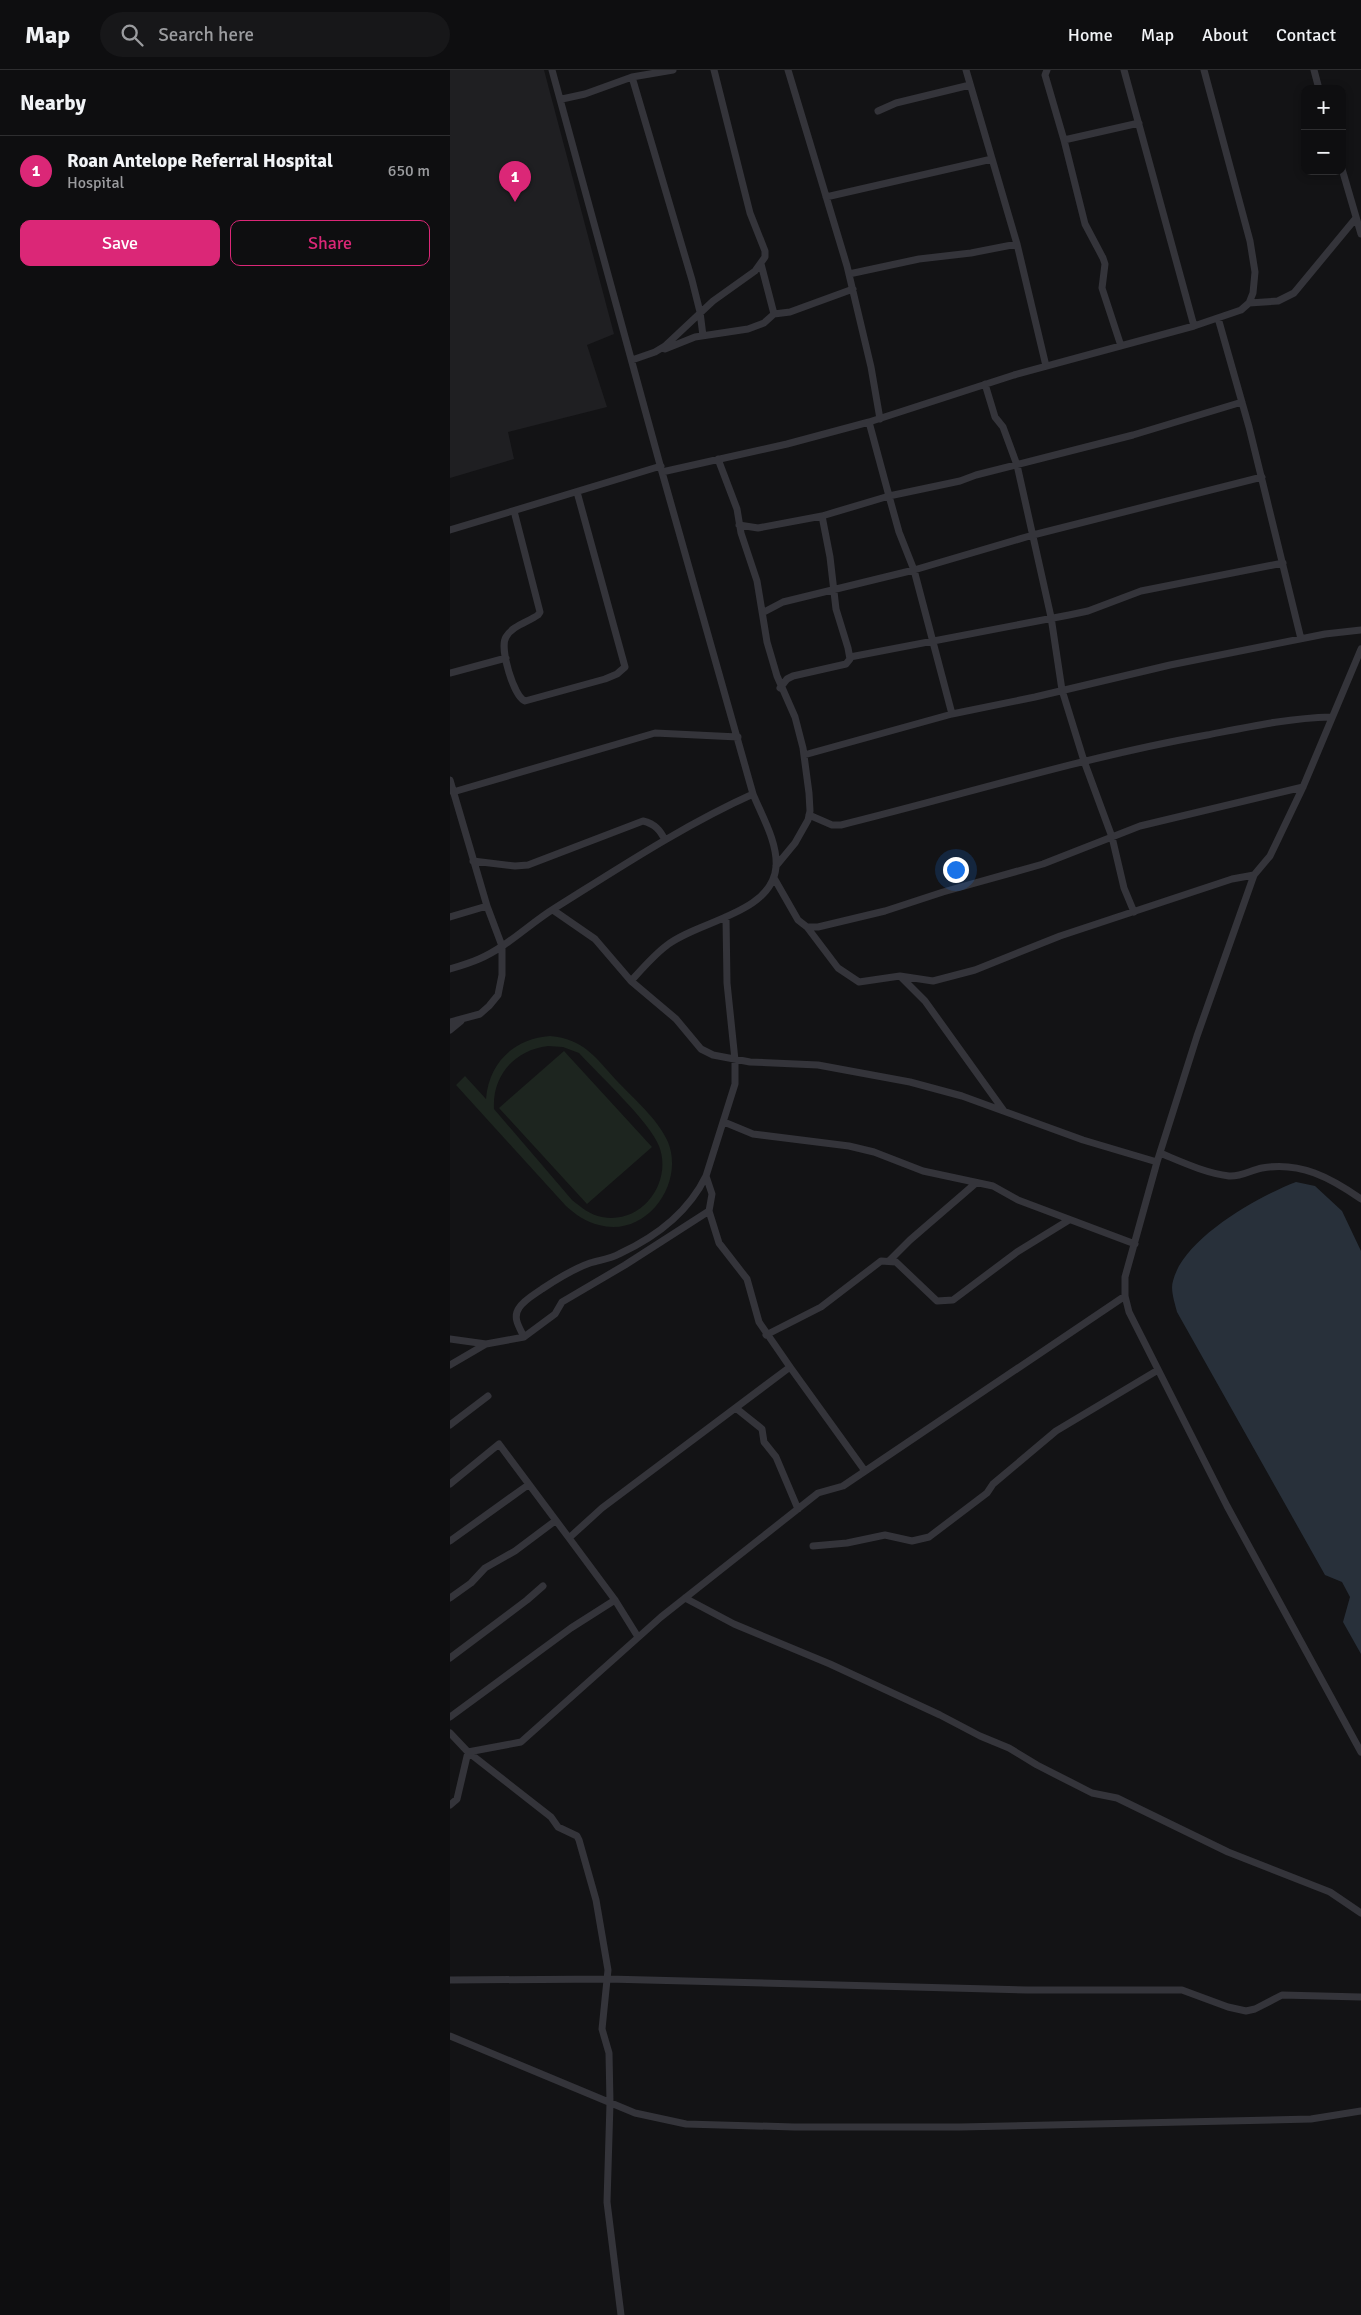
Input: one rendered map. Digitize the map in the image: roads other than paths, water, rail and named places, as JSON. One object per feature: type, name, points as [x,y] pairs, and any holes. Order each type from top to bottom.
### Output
[{"type":"street","points":[[552,70],[562,99],[661,469],[753,794],[767,828],[776,866],[772,884],[765,892],[726,918],[692,931],[666,945],[631,981]]},
{"type":"street","points":[[562,99],[585,94],[632,77],[674,70]]},
{"type":"street","points":[[655,352],[673,340],[700,312],[755,271],[761,264],[765,251],[750,213],[714,70]]},
{"type":"street","points":[[788,70],[853,289],[871,367],[880,419]]},
{"type":"street","points":[[966,70],[1017,244],[1046,366]]},
{"type":"street","points":[[1047,70],[1045,75],[1085,224],[1105,264],[1102,288],[1121,346]]},
{"type":"street","points":[[1124,70],[1194,326]]},
{"type":"street","points":[[450,530],[661,469],[718,459],[880,419],[985,384],[1194,326],[1241,310],[1249,302],[1255,283],[1250,240],[1204,70]]},
{"type":"street","points":[[1314,70],[1318,85]]},
{"type":"street","points":[[632,77],[700,312],[703,336]]},
{"type":"street","points":[[878,111],[896,103],[970,84]]},
{"type":"street","points":[[1064,140],[1139,123]]},
{"type":"street","points":[[826,197],[992,159]]},
{"type":"street","points":[[1344,175],[1361,234]]},
{"type":"street","points":[[1249,302],[1278,301],[1294,292],[1356,218]]},
{"type":"street","points":[[849,274],[918,259],[972,253],[1017,244]]},
{"type":"street","points":[[761,264],[774,314]]},
{"type":"street","points":[[632,360],[703,336],[748,329],[764,323],[774,314],[790,312],[853,289]]},
{"type":"street","points":[[1218,318],[1262,476],[1301,639]]},
{"type":"street","points":[[985,384],[995,417],[1004,427],[1017,465],[1051,617],[1062,690],[1084,761],[1112,837],[1124,888],[1134,912]]},
{"type":"street","points":[[739,525],[758,528],[822,516],[889,496],[960,481],[1133,435],[1242,402]]},
{"type":"street","points":[[869,422],[899,532],[914,570],[952,714]]},
{"type":"street","points":[[718,459],[737,509],[739,525],[757,581],[764,612],[767,642],[780,688],[795,717],[804,755],[809,793],[809,815],[795,843],[776,866]]},
{"type":"street","points":[[764,612],[783,602],[914,570],[1033,535],[1262,476]]},
{"type":"street","points":[[514,511],[540,612],[512,630],[502,646],[516,694],[525,701],[605,679],[622,671],[625,666],[577,492]]},
{"type":"street","points":[[780,688],[787,679],[793,676],[846,664],[850,657],[836,609],[830,557],[822,516]]},
{"type":"street","points":[[850,657],[1088,610],[1141,591],[1283,563]]},
{"type":"street","points":[[804,755],[952,714],[1170,664],[1301,639],[1361,630]]},
{"type":"street","points":[[1361,648],[1303,787],[1270,856],[1254,875],[1208,1004],[1157,1162],[1126,1277],[1125,1296],[1129,1312],[1227,1506],[1361,1752]]},
{"type":"street","points":[[450,673],[506,658]]},
{"type":"street","points":[[809,815],[832,826],[841,825],[937,802],[1084,761],[1177,740],[1278,722],[1331,717]]},
{"type":"street","points":[[454,792],[655,733],[738,737]]},
{"type":"street","points":[[450,780],[486,906],[502,946],[501,984],[498,995],[480,1014],[450,1022]]},
{"type":"street","points":[[807,927],[818,928],[838,924],[1043,864],[1140,826],[1185,813],[1303,787]]},
{"type":"street","points":[[450,969],[480,959],[502,946],[552,910],[665,840],[728,805],[753,794]]},
{"type":"street","points":[[474,861],[515,866],[528,865],[644,822],[651,823],[656,827],[665,840]]},
{"type":"street","points":[[774,877],[798,920],[807,927],[838,968],[859,982],[900,976],[933,981],[975,970],[1060,936],[1232,879],[1254,875]]},
{"type":"street","points":[[450,917],[486,906]]},
{"type":"street","points":[[552,910],[595,939],[631,981],[676,1019],[701,1049],[713,1056],[750,1062],[818,1065],[919,1084],[1004,1111],[1083,1140],[1157,1162]]},
{"type":"street","points":[[524,1337],[516,1320],[519,1307],[555,1280],[588,1263],[618,1255],[655,1234],[676,1218],[691,1201],[706,1176],[735,1084],[735,1060],[727,983],[726,918]]},
{"type":"street","points":[[900,976],[925,1002],[1004,1111]]},
{"type":"street","points":[[450,1030],[461,1020]]},
{"type":"street","points":[[724,1122],[753,1134],[849,1146],[874,1152],[923,1171],[993,1186],[1018,1200],[1135,1244]]},
{"type":"street","points":[[1160,1153],[1198,1169],[1230,1176],[1266,1168],[1299,1168],[1336,1182],[1361,1198]]},
{"type":"street","points":[[706,1176],[712,1194],[709,1211],[720,1243],[747,1278],[758,1322],[865,1471]]},
{"type":"street","points":[[889,1262],[910,1240],[976,1183]]},
{"type":"street","points":[[450,1339],[486,1344],[524,1337],[555,1314],[562,1302],[625,1265],[709,1211]]},
{"type":"street","points":[[766,1335],[821,1307],[880,1261],[896,1262],[937,1301],[953,1300],[1017,1252],[1069,1220]]},
{"type":"street","points":[[468,1752],[521,1742],[638,1637],[818,1493],[843,1486],[1125,1296]]},
{"type":"street","points":[[450,1365],[486,1344]]},
{"type":"street","points":[[568,1538],[602,1508],[790,1367]]},
{"type":"street","points":[[813,1546],[847,1543],[885,1535],[912,1541],[929,1537],[987,1493],[993,1484],[1044,1440],[1099,1404],[1158,1370]]},
{"type":"street","points":[[450,1425],[488,1396]]},
{"type":"street","points":[[736,1409],[762,1429],[764,1442],[776,1457],[798,1509]]},
{"type":"street","points":[[450,1484],[499,1444],[528,1486],[615,1600],[638,1637]]},
{"type":"street","points":[[450,1541],[528,1486]]},
{"type":"street","points":[[450,1598],[471,1584],[485,1568],[515,1551],[555,1521]]},
{"type":"street","points":[[450,1658],[528,1600],[543,1586]]},
{"type":"street","points":[[685,1598],[734,1624],[830,1664],[940,1715],[980,1736],[1010,1748],[1037,1765],[1092,1793],[1117,1798],[1228,1852],[1330,1892],[1361,1913]]},
{"type":"street","points":[[450,1717],[571,1628],[615,1600]]},
{"type":"street","points":[[450,1733],[468,1752],[551,1818],[558,1828],[577,1836],[596,1900],[608,1970],[602,2029],[609,2053],[610,2103],[607,2202],[621,2315]]},
{"type":"street","points":[[450,1805],[457,1799],[468,1752]]},
{"type":"street","points":[[450,1980],[608,1980],[1027,1990],[1182,1990],[1228,2007],[1246,2010],[1255,2009],[1282,1995],[1361,1998]]},
{"type":"street","points":[[450,2036],[635,2113],[686,2124],[794,2127],[980,2127],[1311,2119],[1361,2111]]},
{"type":"place","name":"Roan Antelope Referral Hospital","points":[[515,202]]}]
